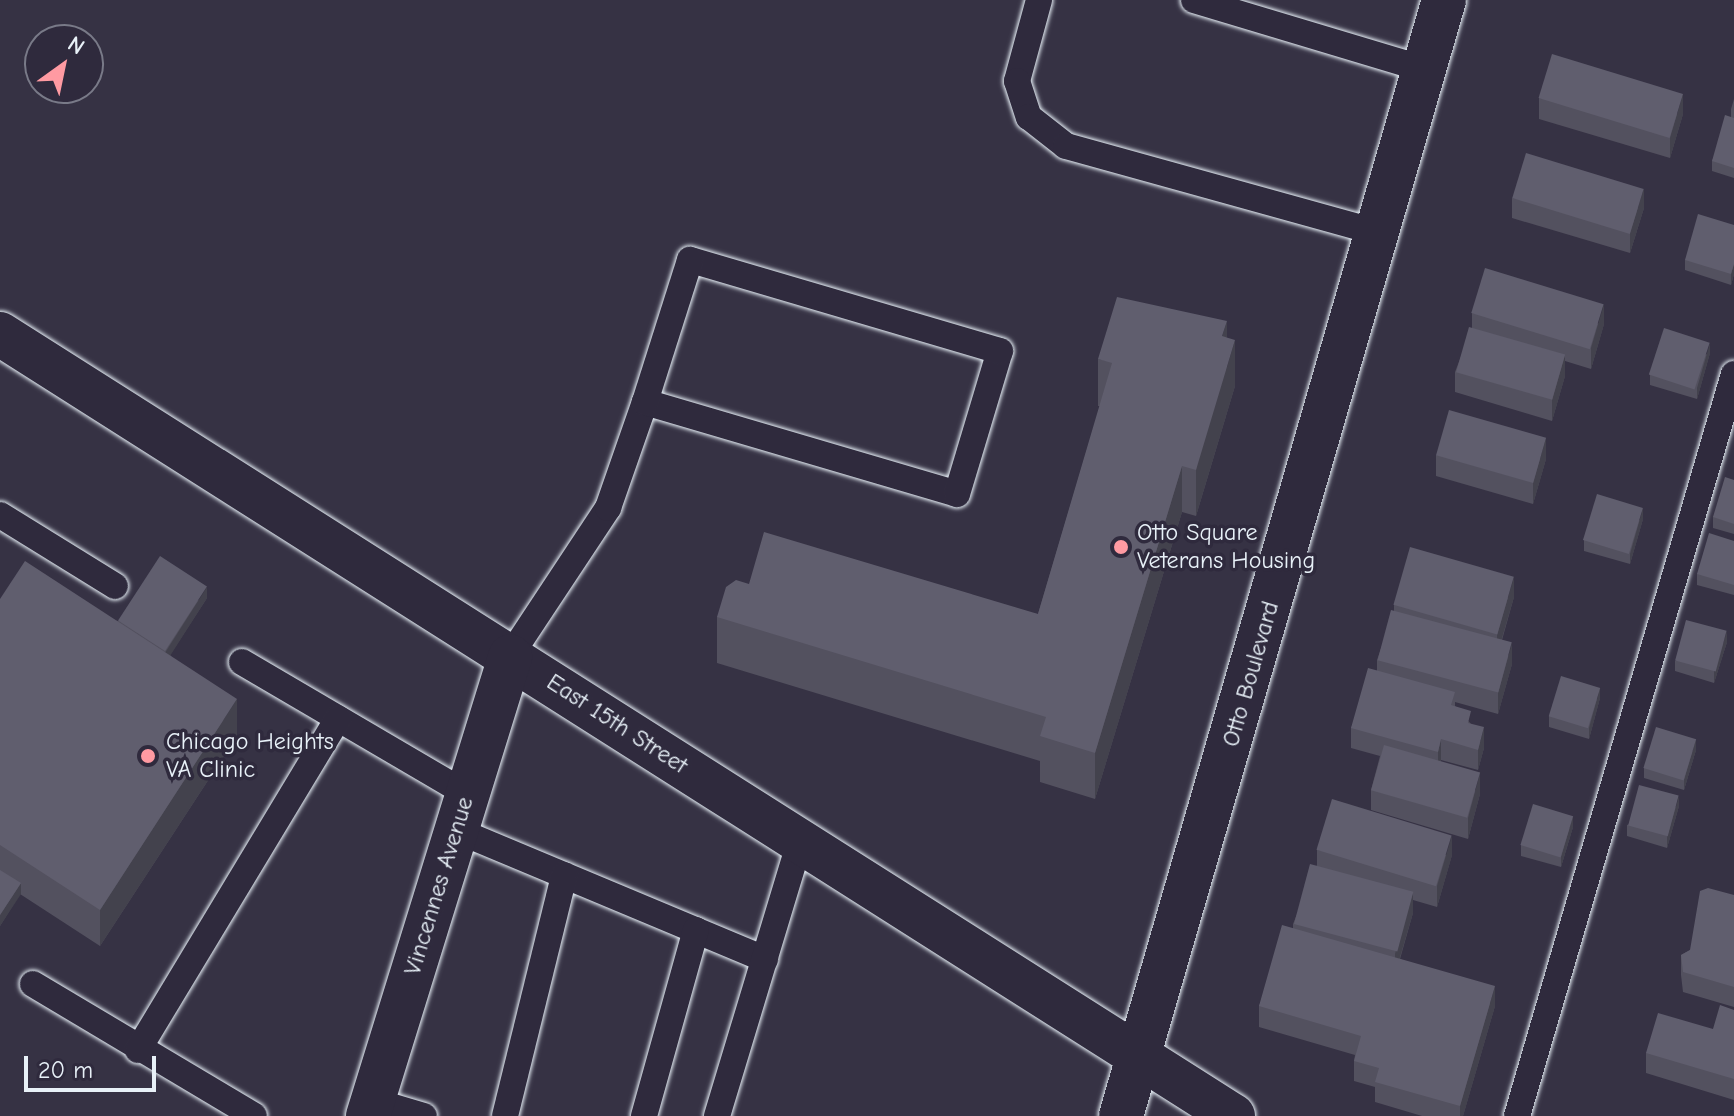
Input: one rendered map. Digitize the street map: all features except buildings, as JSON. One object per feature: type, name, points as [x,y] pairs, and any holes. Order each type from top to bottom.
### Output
[{"type":"street","name":"Otto Boulevard","points":[[1121,1116],[1444,0]]},
{"type":"street","name":"East 15th Street","points":[[0,334],[1233,1116]]},
{"type":"street","name":"Vincennes Avenue","points":[[370,1109],[510,656]]},
{"type":"lane","points":[[1039,0],[1017,81],[1029,117],[1066,146],[1377,232]]},
{"type":"lane","points":[[1194,0],[1424,69]]},
{"type":"lane","points":[[510,656],[608,508],[690,260],[1000,351],[957,494],[645,402]]},
{"type":"lane","points":[[1517,1116],[1734,374]]},
{"type":"lane","points":[[0,515],[115,586]]},
{"type":"lane","points":[[242,662],[338,719],[461,812],[564,875],[765,959]]},
{"type":"lane","points":[[138,1050],[338,719]]},
{"type":"lane","points":[[717,1116],[800,841]]},
{"type":"lane","points":[[505,1116],[564,875]]},
{"type":"lane","points":[[644,1116],[696,930]]},
{"type":"lane","points":[[33,984],[138,1050],[254,1116]]},
{"type":"lane","points":[[370,1109],[424,1116]]},
{"type":"place","name":"Otto Square Veterans Housing","points":[[1121,547]]},
{"type":"place","name":"Chicago Heights VA Clinic","points":[[148,756]]}]
